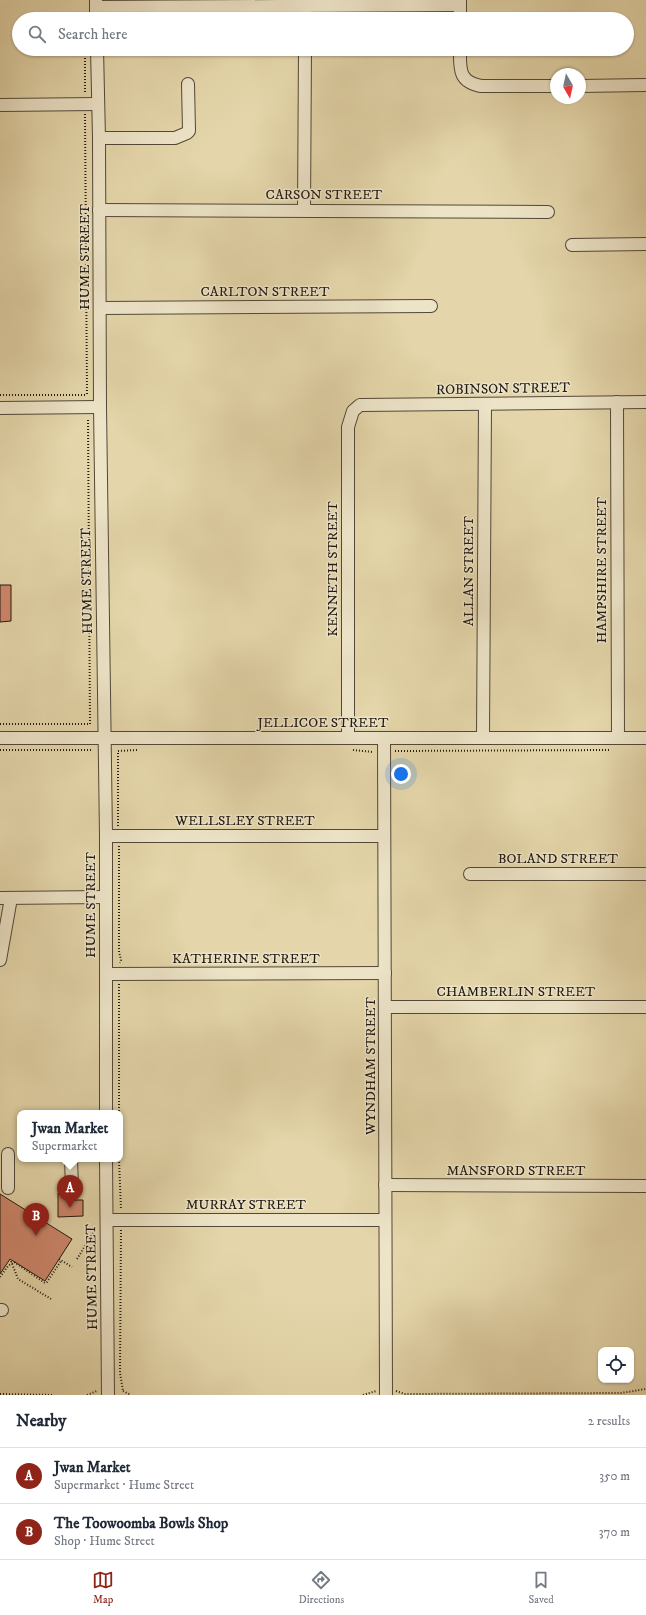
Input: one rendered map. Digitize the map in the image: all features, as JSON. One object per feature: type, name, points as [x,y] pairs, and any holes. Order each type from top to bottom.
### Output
[{"type":"street","points":[[96,9],[277,3],[305,5],[460,2]]},
{"type":"street","points":[[305,5],[305,12]]},
{"type":"street","name":"HUME STREET","points":[[97,56],[106,836],[106,1110]]},
{"type":"street","points":[[304,210],[305,56]]},
{"type":"street","points":[[460,56],[461,71],[467,81],[481,86],[550,86]]},
{"type":"street","points":[[99,138],[175,138],[187,133],[189,131],[188,84]]},
{"type":"street","points":[[586,86],[646,85]]},
{"type":"street","points":[[0,104],[98,104]]},
{"type":"street","name":"CARSON STREET","points":[[99,210],[548,212]]},
{"type":"street","points":[[572,245],[646,244]]},
{"type":"street","name":"CARLTON STREET","points":[[100,308],[431,306]]},
{"type":"street","name":"HAMPSHIRE STREET","points":[[617,402],[618,738]]},
{"type":"street","name":"ROBINSON STREET","points":[[360,405],[646,402]]},
{"type":"street","name":"ALLAN STREET","points":[[483,738],[485,404]]},
{"type":"street","name":"KENNETH STREET","points":[[348,738],[348,427],[353,411],[360,405]]},
{"type":"street","points":[[0,408],[100,407]]},
{"type":"street","name":"JELLICOE STREET","points":[[0,738],[646,738]]},
{"type":"street","name":"WYNDHAM STREET","points":[[384,738],[386,1393]]},
{"type":"street","name":"WELLSLEY STREET","points":[[106,836],[384,836]]},
{"type":"street","name":"BOLAND STREET","points":[[470,874],[646,874]]},
{"type":"street","points":[[0,960],[5,898],[106,897]]},
{"type":"street","name":"KATHERINE STREET","points":[[106,974],[385,973]]},
{"type":"street","name":"CHAMBERLIN STREET","points":[[386,1007],[646,1007]]},
{"type":"street","points":[[8,1188],[9,1154]]},
{"type":"street","points":[[71,1162],[72,1187]]},
{"type":"street","name":"HUME STREET","points":[[106,1162],[108,1395]]},
{"type":"street","name":"MANSFORD STREET","points":[[385,1185],[646,1186]]},
{"type":"street","name":"MURRAY STREET","points":[[107,1220],[385,1220]]},
{"type":"path","points":[[84,56],[85,103]]},
{"type":"path","points":[[0,395],[87,395]]},
{"type":"path","points":[[0,724],[90,724]]},
{"type":"path","points":[[0,750],[91,750]]},
{"type":"path","points":[[384,752],[615,750]]},
{"type":"path","points":[[118,751],[119,952],[121,960],[119,1110]]},
{"type":"path","points":[[120,1162],[120,1372],[123,1391],[131,1395]]},
{"type":"path","points":[[77,1259],[93,1233]]},
{"type":"path","points":[[12,1262],[45,1283],[60,1260],[72,1267]]},
{"type":"path","points":[[0,1277],[12,1262]]},
{"type":"path","points":[[12,1262],[18,1279],[51,1299]]},
{"type":"path","points":[[363,1395],[375,1391],[386,1393],[394,1390],[405,1394],[459,1394],[621,1393],[646,1390]]},
{"type":"path","points":[[0,1394],[54,1395]]},
{"type":"building","points":[[0,585],[11,585],[11,621],[0,622]]},
{"type":"building","points":[[58,1193],[72,1194],[72,1200],[83,1200],[83,1216],[58,1217]]},
{"type":"building","points":[[0,1194],[72,1239],[45,1281],[10,1259],[0,1274]]},
{"type":"place","name":"Jwan Market","points":[[70,1208]]},
{"type":"place","name":"The Toowoomba Bowls Shop","points":[[36,1236]]}]
